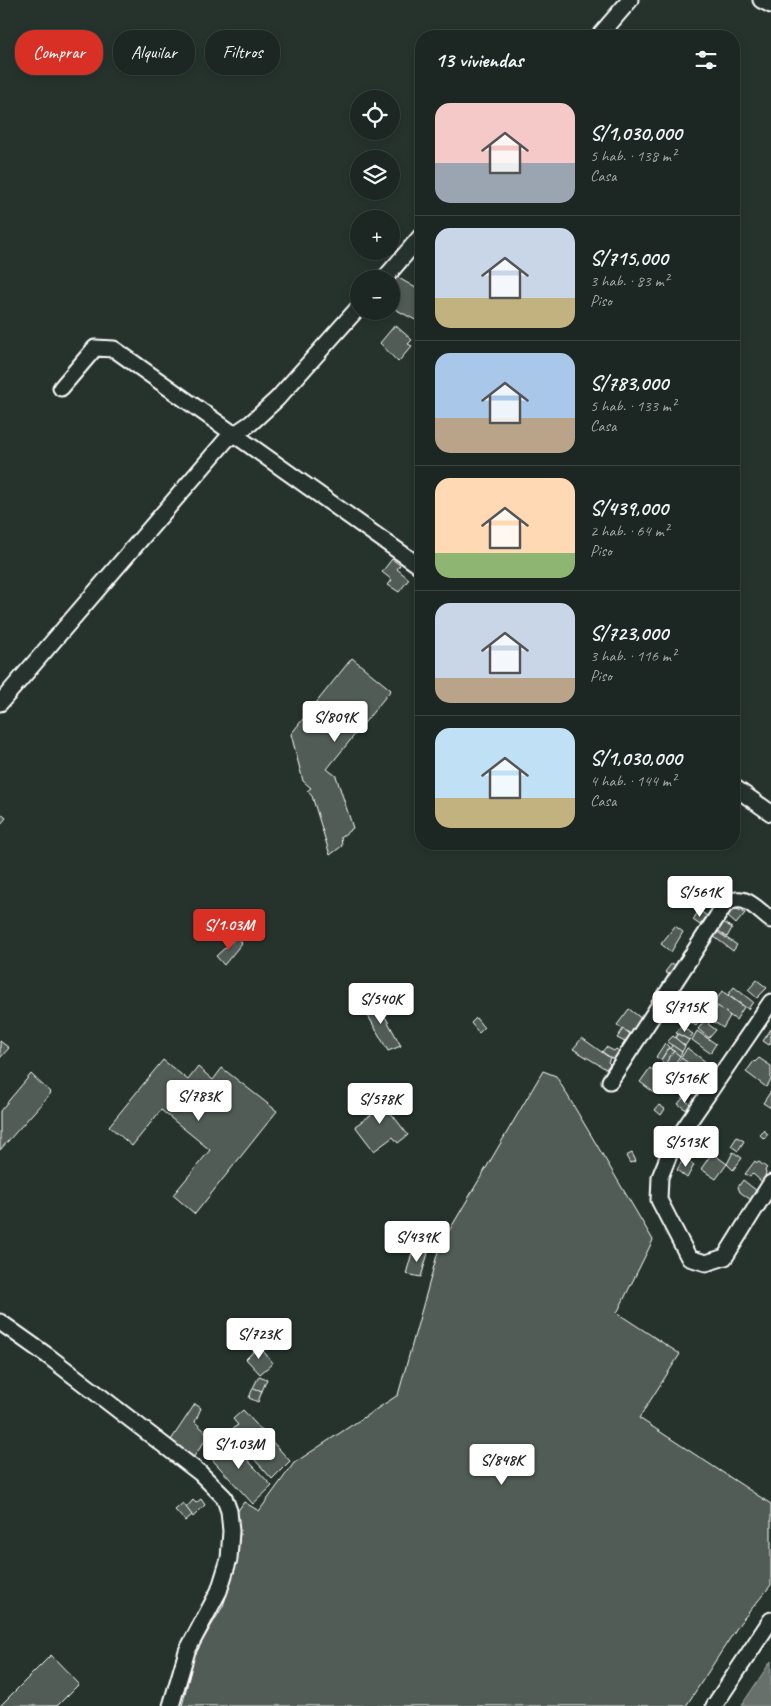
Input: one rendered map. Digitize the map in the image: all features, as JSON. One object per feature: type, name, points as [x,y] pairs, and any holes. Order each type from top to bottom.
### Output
[{"type":"street","points":[[604,30],[630,0]]},
{"type":"street","points":[[761,0],[771,5]]},
{"type":"street","points":[[392,270],[415,243]]},
{"type":"street","points":[[0,703],[226,440],[251,422],[277,399],[350,317]]},
{"type":"street","points":[[61,388],[95,348],[114,349],[415,563]]},
{"type":"street","points":[[740,791],[771,814]]},
{"type":"street","points":[[610,1081],[724,906],[732,899],[744,899],[771,920]]},
{"type":"street","points":[[771,1002],[673,1145],[660,1177],[659,1200],[689,1258],[706,1263],[725,1257],[771,1183]]},
{"type":"street","points":[[0,1322],[200,1474],[224,1497],[229,1511],[231,1531],[229,1559],[219,1591],[186,1651],[171,1706]]},
{"type":"street","points":[[714,1706],[771,1620]]},
{"type":"shaded area","points":[[771,1661],[771,1706],[741,1706]]},
{"type":"building","points":[[400,279],[415,288],[415,320],[400,312]]},
{"type":"building","points":[[395,325],[412,340],[408,344],[412,346],[398,362],[380,343]]},
{"type":"building","points":[[392,559],[400,565],[397,569],[409,579],[399,592],[388,585],[392,580],[382,572]]},
{"type":"building","points":[[352,658],[391,690],[327,769],[336,776],[353,828],[341,837],[342,846],[330,855],[312,796],[307,791],[311,788],[303,781],[291,734]]},
{"type":"building","points":[[0,813],[6,818],[0,825]]},
{"type":"building","points":[[706,899],[712,904],[709,908],[704,905]]},
{"type":"building","points":[[733,907],[745,913],[736,924],[727,916]]},
{"type":"building","points":[[699,910],[707,916],[700,925],[693,920]]},
{"type":"building","points":[[722,921],[732,928],[727,937],[716,929]]},
{"type":"building","points":[[675,926],[683,932],[671,952],[661,944]]},
{"type":"building","points":[[716,931],[737,945],[733,951],[713,936]]},
{"type":"building","points":[[237,937],[242,943],[224,965],[216,956]]},
{"type":"building","points":[[672,963],[677,967],[671,976],[665,972]]},
{"type":"building","points":[[757,980],[767,988],[757,998],[748,990]]},
{"type":"building","points":[[734,987],[753,1002],[748,1009],[728,995]]},
{"type":"building","points":[[722,991],[744,1007],[736,1020],[714,1004]]},
{"type":"building","points":[[706,997],[714,1005],[706,1017],[697,1012]]},
{"type":"building","points":[[375,998],[401,1046],[388,1051],[362,1005]]},
{"type":"building","points":[[718,1006],[730,1016],[723,1028],[710,1019]]},
{"type":"building","points":[[629,1009],[642,1019],[632,1035],[617,1025]]},
{"type":"building","points":[[694,1009],[703,1015],[696,1026],[686,1019]]},
{"type":"building","points":[[707,1017],[712,1020],[708,1024],[716,1030],[709,1038],[698,1029]]},
{"type":"building","points":[[476,1018],[484,1028],[479,1033],[471,1023]]},
{"type":"building","points":[[681,1026],[693,1034],[689,1040],[676,1033]]},
{"type":"building","points":[[623,1029],[632,1035],[627,1043],[617,1038]]},
{"type":"building","points":[[771,1029],[771,1042],[769,1045],[763,1041]]},
{"type":"building","points":[[697,1031],[716,1044],[710,1053],[692,1040]]},
{"type":"building","points":[[678,1034],[689,1040],[685,1046],[675,1038]]},
{"type":"building","points":[[673,1036],[685,1046],[682,1052],[667,1042]]},
{"type":"building","points":[[582,1038],[610,1058],[608,1062],[610,1064],[606,1069],[573,1049]]},
{"type":"building","points":[[0,1041],[9,1048],[0,1058]]},
{"type":"building","points":[[665,1043],[669,1047],[661,1060],[656,1057]]},
{"type":"building","points":[[672,1045],[682,1052],[680,1056],[670,1049]]},
{"type":"building","points":[[606,1047],[614,1051],[616,1049],[622,1053],[616,1061],[602,1052]]},
{"type":"building","points":[[669,1048],[674,1051],[665,1064],[661,1060]]},
{"type":"building","points":[[687,1048],[706,1062],[699,1071],[681,1058]]},
{"type":"building","points":[[674,1051],[680,1056],[672,1068],[665,1064]]},
{"type":"building","points":[[681,1058],[690,1064],[682,1074],[674,1068]]},
{"type":"building","points":[[759,1058],[771,1066],[771,1080],[766,1087],[746,1072],[754,1061]]},
{"type":"building","points":[[163,1060],[188,1080],[198,1067],[213,1080],[222,1068],[277,1111],[195,1214],[173,1195],[210,1150],[161,1110],[132,1146],[109,1126]]},
{"type":"building","points":[[650,1068],[665,1080],[656,1094],[640,1082]]},
{"type":"building","points":[[664,1070],[669,1075],[665,1080],[660,1077]]},
{"type":"building","points":[[543,1071],[556,1076],[653,1240],[617,1313],[680,1354],[639,1418],[771,1504],[771,1585],[740,1623],[686,1706],[182,1706],[195,1653],[223,1606],[236,1565],[240,1534],[237,1512],[244,1502],[259,1511],[294,1463],[398,1395],[439,1248]]},
{"type":"building","points":[[31,1074],[51,1093],[0,1150],[0,1111]]},
{"type":"building","points":[[690,1083],[697,1088],[693,1094],[685,1090]]},
{"type":"building","points":[[771,1091],[771,1108],[763,1103]]},
{"type":"building","points":[[377,1095],[408,1135],[398,1143],[393,1137],[374,1151],[355,1126],[374,1113],[365,1103]]},
{"type":"building","points":[[683,1098],[691,1105],[688,1111],[678,1104]]},
{"type":"building","points":[[659,1105],[665,1109],[661,1115],[655,1110]]},
{"type":"building","points":[[763,1130],[768,1134],[764,1139],[760,1135]]},
{"type":"building","points":[[737,1137],[744,1141],[738,1151],[731,1146]]},
{"type":"building","points":[[733,1152],[742,1158],[733,1170],[727,1164]]},
{"type":"building","points":[[632,1153],[636,1161],[630,1163],[626,1156]]},
{"type":"building","points":[[712,1153],[727,1164],[716,1179],[701,1169]]},
{"type":"building","points":[[684,1157],[694,1165],[687,1178],[677,1170]]},
{"type":"building","points":[[755,1161],[767,1168],[765,1176],[767,1178],[763,1183],[752,1173],[750,1177],[745,1174]]},
{"type":"building","points":[[743,1180],[757,1191],[751,1200],[740,1192],[738,1187]]},
{"type":"building","points":[[413,1249],[428,1253],[421,1277],[406,1274]]},
{"type":"building","points":[[259,1346],[273,1363],[260,1374],[246,1359]]},
{"type":"building","points":[[259,1376],[267,1379],[262,1391],[253,1388]]},
{"type":"building","points":[[253,1388],[262,1391],[258,1402],[249,1398]]},
{"type":"building","points":[[195,1404],[201,1408],[195,1422],[209,1435],[193,1458],[171,1440]]},
{"type":"building","points":[[243,1410],[290,1461],[272,1479],[229,1431],[238,1425],[233,1419]]},
{"type":"building","points":[[225,1436],[272,1486],[253,1504],[208,1455]]},
{"type":"building","points":[[201,1499],[205,1505],[193,1517],[186,1508],[193,1500],[196,1503]]},
{"type":"building","points":[[183,1503],[192,1515],[185,1521],[175,1510]]},
{"type":"building","points":[[51,1655],[79,1684],[57,1706],[0,1706]]}]
